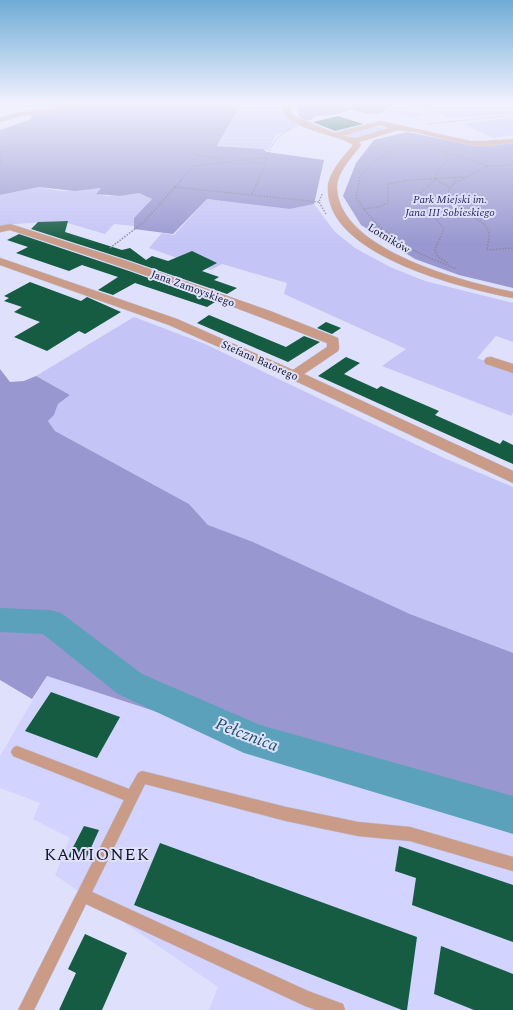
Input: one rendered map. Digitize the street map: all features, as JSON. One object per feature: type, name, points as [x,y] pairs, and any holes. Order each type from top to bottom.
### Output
[{"type":"street","name":"Lotników","points":[[353,150],[339,171],[332,190],[333,203],[350,227],[371,245],[417,268],[457,283],[513,295]]},
{"type":"street","name":"Jana Zamoyskiego","points":[[0,229],[10,228],[97,255],[247,307],[333,342],[333,348],[294,375]]},
{"type":"street","name":"Stefana Batorego","points":[[0,261],[173,322],[294,375],[513,478]]},
{"type":"street","points":[[492,361],[513,369]]},
{"type":"lane","points":[[17,752],[132,797]]},
{"type":"lane","points":[[26,1010],[142,777],[286,814],[358,829],[410,834],[513,864]]},
{"type":"lane","points":[[83,895],[305,998],[337,1010]]},
{"type":"path","points":[[251,195],[270,150]]},
{"type":"path","points":[[394,150],[373,163],[359,175],[356,197],[364,209],[394,240],[417,253],[461,270]]},
{"type":"path","points":[[444,150],[448,158],[447,161],[437,171],[435,179],[419,193],[419,198],[443,228],[443,234],[434,246],[434,251],[443,261],[456,269]]},
{"type":"path","points":[[0,152],[2,155],[0,164]]},
{"type":"path","points":[[446,154],[459,156],[488,166],[513,165]]},
{"type":"path","points":[[196,155],[218,158],[221,159],[223,163]]},
{"type":"path","points":[[97,255],[133,232],[192,166],[267,157]]},
{"type":"path","points":[[239,161],[265,164]]},
{"type":"path","points":[[449,187],[488,166]]},
{"type":"path","points":[[364,209],[378,207],[388,203],[388,184],[408,180],[466,177]]},
{"type":"path","points":[[435,179],[449,187]]},
{"type":"path","points":[[174,187],[319,202]]},
{"type":"path","points":[[449,187],[448,194],[451,203],[459,210],[481,222],[487,229],[487,250],[513,248]]},
{"type":"path","points":[[319,202],[323,190]]},
{"type":"path","points":[[319,202],[328,216]]},
{"type":"shaded area","points":[[39,187],[61,191],[102,188],[96,193],[106,196],[119,196],[139,193],[152,199],[134,218],[134,226],[114,224],[105,234],[61,221],[0,225],[0,195]]},
{"type":"shaded area","points":[[207,199],[290,209],[314,204],[335,232],[355,248],[390,267],[425,281],[513,303],[513,342],[496,336],[477,358],[513,372],[513,413],[511,416],[382,366],[406,349],[284,294],[287,283],[222,264],[211,270],[149,248],[162,233],[174,235]]},
{"type":"shaded area","points":[[134,317],[205,344],[444,458],[513,487],[513,653],[410,614],[208,525],[189,504],[55,431],[48,421],[54,415],[58,404],[70,395],[36,376]]},
{"type":"shaded area","points":[[47,676],[513,828],[513,1010],[209,1010],[218,987],[55,875],[70,838],[33,819],[40,803],[0,788],[0,756]]},
{"type":"green space","points":[[0,150],[265,150],[267,152],[324,160],[314,204],[290,209],[207,199],[173,234],[134,229],[134,218],[152,199],[139,193],[120,196],[96,194],[101,188],[75,191],[39,187],[0,195]]},
{"type":"green space","name":"Park Miejski im. Jana III Sobieskiego","points":[[366,150],[513,150],[513,288],[459,275],[415,259],[361,225],[343,196],[356,163]]},
{"type":"green space","points":[[0,369],[10,382],[24,381],[36,376],[70,395],[58,404],[54,415],[48,421],[55,431],[189,504],[208,525],[253,542],[410,614],[513,653],[513,828],[47,676],[32,699],[0,680]]},
{"type":"building","points":[[68,221],[65,232],[122,250],[130,248],[146,260],[152,256],[168,261],[192,251],[217,263],[202,271],[219,277],[214,280],[237,288],[227,294],[31,229],[38,222]]},
{"type":"building","points":[[19,234],[215,302],[207,307],[135,283],[113,295],[98,290],[118,277],[82,265],[69,271],[16,253],[28,247],[7,240]]},
{"type":"building","points":[[30,282],[81,301],[87,297],[121,312],[85,334],[79,331],[47,351],[14,337],[40,322],[14,312],[22,307],[4,301],[9,298],[4,296]]},
{"type":"building","points":[[209,315],[286,347],[304,336],[320,342],[288,362],[197,323]]},
{"type":"building","points":[[326,322],[341,328],[332,334],[317,328]]},
{"type":"building","points":[[346,357],[360,363],[344,374],[377,389],[381,386],[439,411],[435,415],[500,444],[503,440],[513,445],[513,464],[318,376]]},
{"type":"building","points":[[51,692],[120,717],[97,758],[25,731]]},
{"type":"building","points":[[84,826],[99,830],[85,861],[68,857]]},
{"type":"building","points":[[160,843],[417,937],[407,1010],[402,1010],[134,905]]},
{"type":"building","points":[[399,846],[513,885],[513,942],[412,905],[416,878],[395,871]]},
{"type":"building","points":[[85,934],[127,953],[102,1010],[59,1010],[76,973],[68,969]]},
{"type":"building","points":[[441,946],[513,974],[513,1010],[474,1010],[434,994]]},
{"type":"waterway","name":"Pełcznica","points":[[0,620],[50,622],[130,684],[256,741],[513,815]]},
{"type":"district","name":"KAMIONEK","points":[[97,854]]}]
